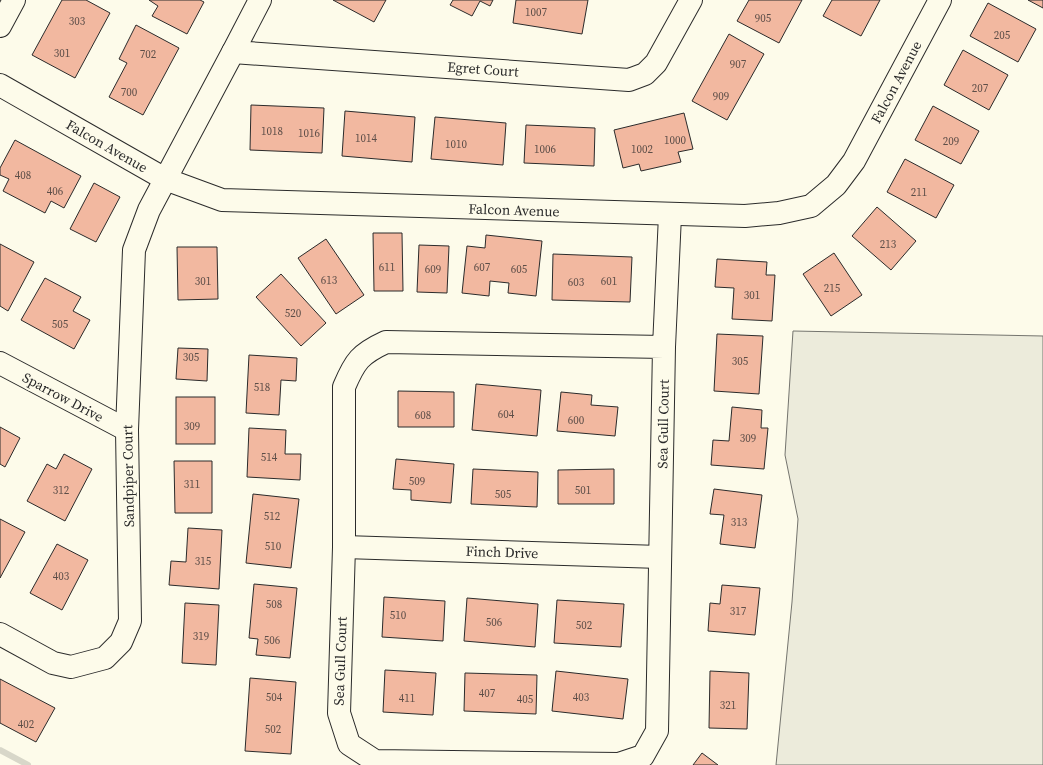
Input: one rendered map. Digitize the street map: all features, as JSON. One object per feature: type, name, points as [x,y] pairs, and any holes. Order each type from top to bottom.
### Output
[{"type":"street","points":[[0,26],[14,0]]},
{"type":"street","points":[[165,179],[260,0]]},
{"type":"street","name":"Egret Court","points":[[232,52],[629,80],[645,74],[656,63],[691,0]]},
{"type":"street","name":"Falcon Avenue","points":[[0,85],[165,179],[222,200],[670,215],[745,216],[779,213],[811,206],[836,185],[854,161],[940,0]]},
{"type":"street","name":"Sandpiper Court","points":[[0,634],[53,663],[71,667],[105,658],[121,642],[130,621],[127,430],[134,250],[148,210],[165,179]]},
{"type":"street","name":"Sea Gull Court","points":[[664,348],[386,342],[369,350],[353,365],[344,387],[344,547],[339,713],[349,744],[375,761],[619,764],[642,756],[657,731],[664,348],[670,215]]},
{"type":"street","name":"Sparrow Drive","points":[[0,363],[127,430]]},
{"type":"street","name":"Finch Drive","points":[[344,547],[660,557]]},
{"type":"shaded area","points":[[793,331],[1043,336],[1043,765],[776,765],[798,519],[785,455]]},
{"type":"building","points":[[62,0],[86,0],[110,13],[75,78],[32,55]]},
{"type":"building","points":[[149,0],[200,0],[204,2],[187,34],[152,16],[158,6]]},
{"type":"building","points":[[333,0],[386,0],[374,22]]},
{"type":"building","points":[[453,0],[493,0],[490,6],[480,1],[472,16],[450,5]]},
{"type":"building","points":[[516,0],[588,0],[582,34],[513,23]]},
{"type":"building","points":[[749,0],[802,0],[779,43],[737,21]]},
{"type":"building","points":[[832,0],[880,0],[861,36],[823,16]]},
{"type":"building","points":[[1028,0],[1043,0],[1043,8]]},
{"type":"building","points":[[988,3],[1036,29],[1018,62],[970,36]]},
{"type":"building","points":[[136,25],[179,48],[143,115],[109,97],[127,63],[119,59]]},
{"type":"building","points":[[729,34],[764,54],[727,120],[692,101]]},
{"type":"building","points":[[963,50],[1008,75],[989,110],[944,85]]},
{"type":"building","points":[[251,105],[324,108],[322,153],[250,150]]},
{"type":"building","points":[[933,106],[979,131],[961,164],[915,140]]},
{"type":"building","points":[[345,111],[415,117],[412,162],[342,156]]},
{"type":"building","points":[[684,113],[693,149],[678,152],[681,162],[641,171],[639,164],[623,168],[614,130]]},
{"type":"building","points":[[435,117],[506,123],[503,165],[431,159]]},
{"type":"building","points":[[526,125],[595,128],[594,166],[524,163]]},
{"type":"building","points":[[15,140],[81,176],[64,208],[51,201],[45,213],[3,191],[9,179],[0,175],[0,168]]},
{"type":"building","points":[[905,159],[954,185],[936,218],[887,192]]},
{"type":"building","points":[[94,183],[120,197],[96,242],[70,229]]},
{"type":"building","points":[[877,207],[916,241],[891,270],[852,236]]},
{"type":"building","points":[[373,233],[402,233],[403,291],[374,291]]},
{"type":"building","points":[[486,235],[542,241],[536,296],[508,293],[509,283],[490,281],[489,296],[462,293],[467,246],[485,248]]},
{"type":"building","points":[[326,239],[364,295],[336,314],[298,258]]},
{"type":"building","points":[[0,244],[34,262],[8,311],[0,306]]},
{"type":"building","points":[[419,245],[449,246],[447,293],[417,292]]},
{"type":"building","points":[[177,247],[217,247],[218,299],[178,300]]},
{"type":"building","points":[[834,253],[862,295],[831,316],[803,274]]},
{"type":"building","points":[[553,254],[632,257],[630,302],[552,300]]},
{"type":"building","points":[[717,259],[767,262],[766,275],[775,275],[772,321],[732,319],[734,288],[715,287]]},
{"type":"building","points":[[281,274],[326,323],[301,346],[256,297]]},
{"type":"building","points":[[45,278],[81,297],[73,311],[90,320],[74,349],[21,320]]},
{"type":"building","points":[[717,334],[763,336],[759,394],[714,391]]},
{"type":"building","points":[[178,348],[208,349],[207,381],[176,379]]},
{"type":"building","points":[[249,355],[297,358],[296,381],[281,380],[279,415],[246,413]]},
{"type":"building","points":[[476,384],[541,390],[537,436],[472,430]]},
{"type":"building","points":[[398,391],[454,392],[454,427],[398,427]]},
{"type":"building","points":[[561,392],[592,395],[591,405],[618,407],[615,436],[557,431]]},
{"type":"building","points":[[176,397],[215,397],[215,444],[176,444]]},
{"type":"building","points":[[732,407],[762,410],[761,428],[768,428],[764,469],[711,465],[713,440],[729,441]]},
{"type":"building","points":[[0,427],[20,438],[5,467],[0,464]]},
{"type":"building","points":[[249,428],[286,430],[285,454],[301,454],[300,480],[247,477]]},
{"type":"building","points":[[64,454],[92,469],[65,521],[27,501],[47,464],[56,469]]},
{"type":"building","points":[[396,459],[454,464],[451,503],[411,500],[411,490],[393,489]]},
{"type":"building","points":[[174,461],[212,461],[212,513],[175,513]]},
{"type":"building","points":[[473,469],[538,472],[537,507],[471,504]]},
{"type":"building","points":[[614,469],[614,504],[558,504],[558,470]]},
{"type":"building","points":[[714,489],[762,495],[755,548],[720,544],[724,515],[710,514]]},
{"type":"building","points":[[253,494],[299,499],[291,568],[246,563]]},
{"type":"building","points":[[0,519],[25,532],[0,578]]},
{"type":"building","points":[[188,528],[222,530],[219,589],[169,585],[171,561],[186,562]]},
{"type":"building","points":[[57,544],[88,560],[62,610],[30,593]]},
{"type":"building","points":[[254,584],[297,588],[290,658],[256,655],[258,639],[249,638]]},
{"type":"building","points":[[722,585],[760,588],[755,635],[708,631],[710,603],[720,604]]},
{"type":"building","points":[[384,597],[445,601],[443,641],[382,637]]},
{"type":"building","points":[[467,598],[538,604],[535,647],[464,641]]},
{"type":"building","points":[[557,600],[624,604],[621,647],[554,643]]},
{"type":"building","points":[[185,603],[219,605],[216,665],[182,663]]},
{"type":"building","points":[[385,670],[436,673],[433,715],[383,712]]},
{"type":"building","points":[[556,671],[628,679],[623,719],[552,711]]},
{"type":"building","points":[[710,671],[749,673],[747,729],[709,728]]},
{"type":"building","points":[[465,673],[537,675],[536,714],[464,711]]},
{"type":"building","points":[[250,678],[296,682],[291,754],[245,751]]},
{"type":"building","points":[[0,679],[55,708],[36,742],[0,723]]},
{"type":"building","points":[[702,753],[718,765],[693,765]]},
{"type":"waterway","points":[[0,750],[28,765]]}]
